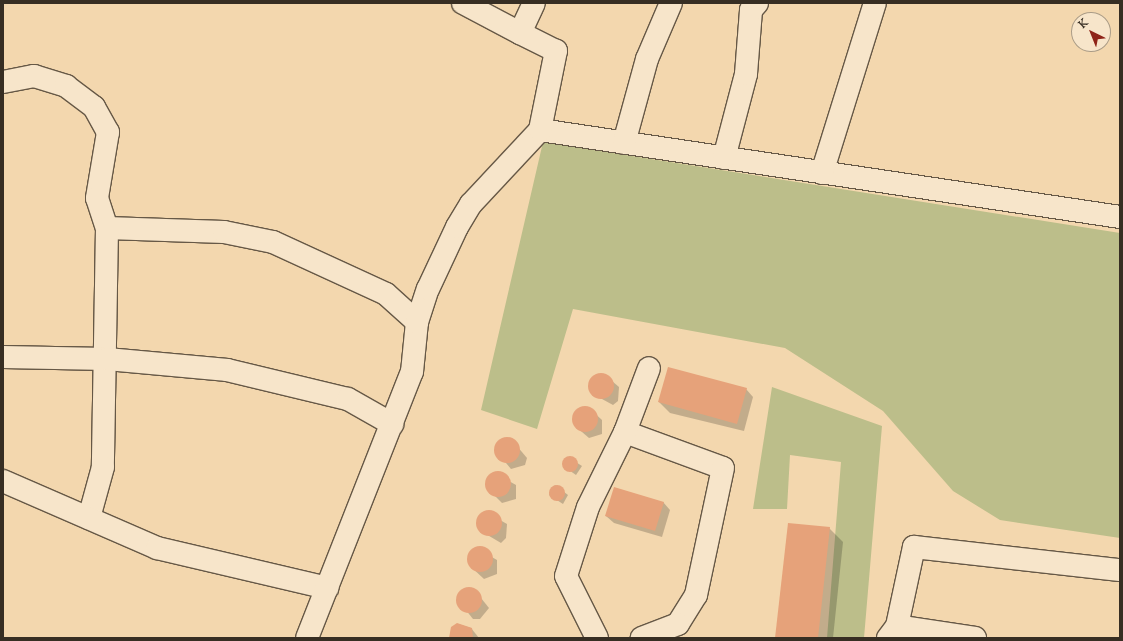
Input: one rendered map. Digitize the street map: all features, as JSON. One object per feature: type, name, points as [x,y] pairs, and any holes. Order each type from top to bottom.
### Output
[{"type":"street","points":[[307,638],[412,372],[417,322],[457,227],[472,204],[540,130],[556,51],[463,3]]},
{"type":"street","points":[[520,32],[534,3]]},
{"type":"street","points":[[624,143],[647,59],[671,3]]},
{"type":"street","points":[[724,158],[746,74],[751,10],[756,3]]},
{"type":"street","points":[[822,173],[875,3]]},
{"type":"street","points":[[3,82],[34,76],[66,86],[94,107],[108,132],[97,198],[107,228],[107,358],[103,467],[89,518]]},
{"type":"street","points":[[540,130],[1120,217]]},
{"type":"street","points":[[107,228],[224,232],[273,242],[386,294],[417,322]]},
{"type":"street","points":[[3,357],[107,358],[227,370],[348,399],[392,424]]},
{"type":"street","points":[[597,638],[566,576],[588,507],[625,432],[649,368]]},
{"type":"street","points":[[625,432],[723,468],[696,595],[678,624],[642,638]]},
{"type":"street","points":[[3,481],[157,548],[327,588]]},
{"type":"street","points":[[975,638],[892,632],[914,547],[1120,570]]},
{"type":"green space","points":[[543,142],[1120,233],[1120,538],[1000,520],[953,491],[883,411],[785,348],[573,309],[537,429],[481,410]]},
{"type":"green space","points":[[772,387],[882,426],[864,638],[827,638],[841,462],[790,455],[787,509],[753,509]]},
{"type":"building","points":[[668,367],[747,388],[737,424],[658,402]]},
{"type":"building","points":[[601,373],[610,377],[614,386],[610,395],[601,399],[592,395],[588,386],[592,377]]},
{"type":"building","points":[[585,406],[594,410],[598,419],[594,428],[585,432],[576,428],[572,419],[576,410]]},
{"type":"building","points":[[507,437],[516,441],[520,450],[516,459],[507,463],[498,459],[494,450],[498,441]]},
{"type":"building","points":[[567,456],[573,456],[578,461],[576,470],[573,472],[567,472],[562,467],[562,461]]},
{"type":"building","points":[[498,471],[507,475],[511,484],[507,493],[498,497],[489,493],[485,484],[489,475]]},
{"type":"building","points":[[554,485],[560,485],[565,490],[563,499],[560,501],[554,501],[549,496],[549,490]]},
{"type":"building","points":[[614,487],[664,502],[655,531],[605,516]]},
{"type":"building","points":[[489,510],[498,514],[502,523],[498,532],[489,536],[480,532],[476,523],[480,514]]},
{"type":"building","points":[[788,523],[830,527],[818,638],[775,638]]},
{"type":"building","points":[[480,546],[489,550],[493,559],[489,568],[480,572],[471,568],[467,559],[471,550]]},
{"type":"building","points":[[469,587],[478,591],[482,600],[478,609],[469,613],[460,609],[456,600],[460,591]]},
{"type":"building","points":[[457,623],[472,628],[473,638],[449,638],[451,627]]}]
